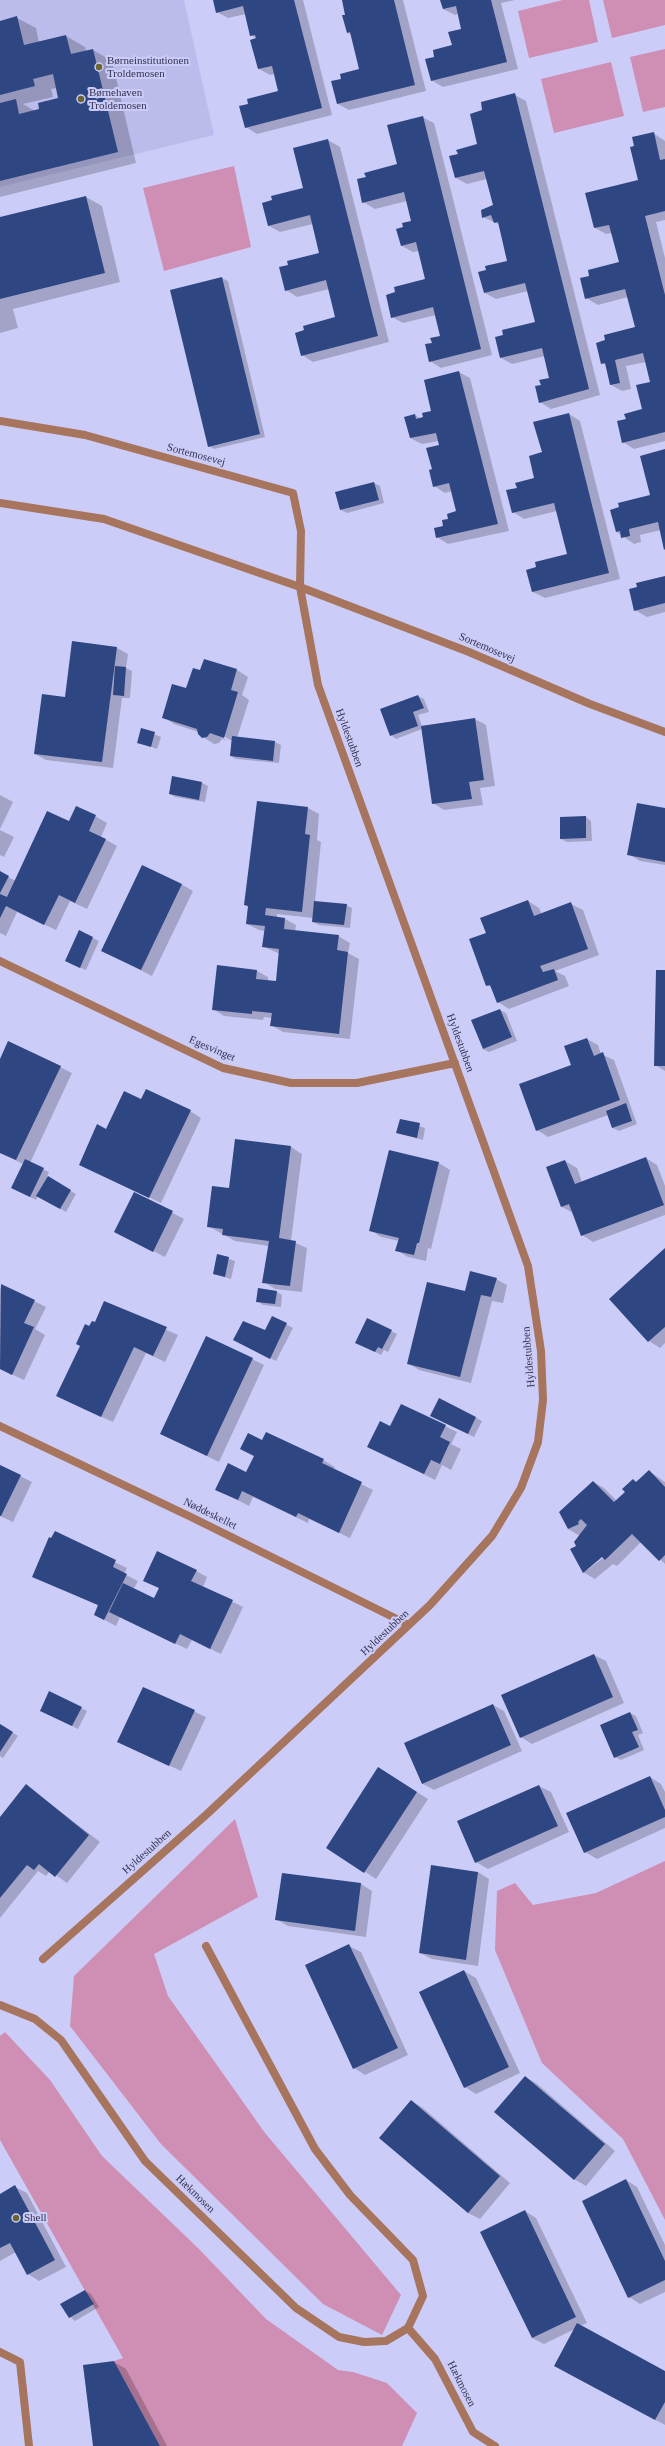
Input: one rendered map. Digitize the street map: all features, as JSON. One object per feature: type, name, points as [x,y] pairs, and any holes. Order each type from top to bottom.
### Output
[{"type":"street","name":"Sortemosevej","points":[[0,421],[85,436],[293,493],[301,531],[300,587]]},
{"type":"street","name":"Sortemosevej","points":[[0,503],[104,519],[300,587],[469,652],[590,704],[665,732]]},
{"type":"street","name":"Hyldestubben","points":[[43,1959],[212,1808],[409,1625],[492,1536],[520,1488],[538,1442],[543,1400],[541,1351],[528,1266],[318,685],[300,587]]},
{"type":"street","name":"Egesvinget","points":[[0,961],[223,1068],[291,1083],[357,1083],[455,1063]]},
{"type":"street","name":"Nøddeskellet","points":[[0,1426],[191,1517],[409,1625]]},
{"type":"street","points":[[206,1946],[315,2148],[350,2195],[413,2260],[423,2296],[408,2328]]},
{"type":"street","name":"Hækmosen","points":[[0,2005],[35,2019],[60,2040],[145,2161],[296,2308],[339,2337],[358,2341],[386,2340],[408,2328],[436,2359],[473,2432],[495,2446]]},
{"type":"street","points":[[0,2352],[20,2362],[29,2446]]},
{"type":"shaded area","name":"Børneinstitutionen Troldemosen","points":[[0,0],[184,0],[214,135],[0,187]]},
{"type":"shaded area","points":[[563,0],[589,0],[598,42],[529,58],[518,11]]},
{"type":"shaded area","points":[[603,0],[665,0],[665,25],[612,38]]},
{"type":"shaded area","points":[[665,49],[665,107],[643,112],[630,57]]},
{"type":"shaded area","points":[[611,62],[624,116],[554,133],[541,79]]},
{"type":"shaded area","points":[[234,166],[251,247],[164,271],[143,188]]},
{"type":"shaded area","points":[[235,1819],[258,1897],[154,1954],[168,1996],[265,2133],[401,2295],[382,2335],[323,2304],[161,2144],[70,2026],[74,1976]]},
{"type":"shaded area","points":[[665,1861],[665,2220],[623,2139],[542,2063],[495,1950],[497,1891],[515,1883],[533,1905],[596,1893]]},
{"type":"shaded area","points":[[5,2032],[50,2080],[102,2156],[199,2249],[266,2319],[338,2370],[353,2372],[387,2383],[417,2413],[402,2446],[160,2446],[114,2361],[123,2358],[0,2140],[0,2036]]},
{"type":"building","points":[[213,0],[294,0],[322,108],[245,128],[239,106],[248,104],[247,99],[278,91],[272,66],[258,69],[250,40],[256,38],[255,35],[250,36],[243,6],[216,13]]},
{"type":"building","points":[[342,0],[394,0],[415,85],[337,104],[331,81],[341,79],[340,74],[359,69],[350,32],[347,33],[342,15],[345,15]]},
{"type":"building","points":[[440,0],[491,0],[507,62],[431,81],[425,59],[434,57],[433,50],[452,45],[448,32],[461,29],[456,6],[443,9]]},
{"type":"building","name":"Børnehaven Troldemosen","points":[[17,16],[24,45],[66,35],[71,54],[93,49],[118,152],[0,181],[0,103],[16,99],[19,114],[39,109],[38,103],[58,98],[53,74],[33,79],[35,86],[0,95],[0,21]]},
{"type":"building","points":[[515,93],[589,389],[539,403],[535,386],[541,385],[539,380],[549,378],[542,348],[500,358],[495,337],[503,335],[502,330],[535,322],[525,283],[484,293],[478,272],[486,270],[485,266],[507,261],[498,222],[494,223],[491,215],[482,218],[481,210],[493,205],[484,171],[455,178],[449,156],[458,154],[456,150],[477,144],[470,114],[482,110],[481,102]]},
{"type":"building","points":[[423,116],[481,349],[429,362],[425,344],[432,343],[430,338],[440,336],[433,307],[391,318],[386,295],[395,292],[394,287],[425,279],[416,242],[401,246],[396,229],[403,227],[402,223],[411,221],[404,192],[362,203],[357,179],[366,177],[364,173],[397,164],[387,125]]},
{"type":"building","points":[[654,132],[660,160],[665,159],[665,211],[645,216],[665,295],[665,432],[622,443],[617,421],[626,419],[624,414],[642,409],[636,385],[650,382],[643,353],[615,360],[620,383],[610,385],[605,363],[601,364],[596,343],[605,340],[604,335],[635,327],[625,289],[585,299],[580,278],[589,276],[588,270],[619,262],[609,225],[594,228],[585,193],[638,180],[630,147],[634,146],[632,137]]},
{"type":"building","points":[[328,139],[378,336],[301,356],[295,333],[304,330],[303,326],[335,317],[326,280],[285,291],[279,267],[288,265],[287,261],[319,253],[310,215],[268,226],[262,203],[272,200],[271,196],[303,188],[293,148]]},
{"type":"building","points":[[86,196],[105,273],[0,299],[0,217]]},
{"type":"building","points":[[222,277],[260,434],[208,447],[170,290]]},
{"type":"building","points":[[459,371],[498,524],[436,538],[434,528],[443,526],[442,520],[448,519],[447,514],[456,511],[449,483],[433,487],[429,470],[432,469],[426,448],[439,445],[436,433],[410,438],[404,417],[415,414],[416,419],[423,417],[422,413],[431,411],[424,380]]},
{"type":"building","points":[[569,413],[609,573],[532,592],[526,570],[536,567],[535,562],[567,554],[554,503],[512,513],[506,490],[517,488],[515,483],[534,478],[529,456],[542,452],[533,422]]},
{"type":"building","points":[[665,449],[664,550],[658,522],[629,529],[630,536],[621,538],[620,531],[616,532],[610,510],[619,507],[618,503],[650,495],[640,456]]},
{"type":"building","points":[[374,482],[379,500],[340,510],[335,492]]},
{"type":"building","points":[[665,576],[665,603],[634,611],[629,589],[637,587],[636,583]]},
{"type":"building","points":[[72,641],[117,647],[102,762],[34,754],[42,694],[65,697]]},
{"type":"building","points":[[204,659],[237,669],[231,690],[238,692],[224,738],[210,733],[207,737],[202,738],[198,734],[197,729],[162,718],[172,684],[186,688],[193,668],[200,670]]},
{"type":"building","points":[[115,666],[126,667],[124,696],[113,695]]},
{"type":"building","points":[[418,695],[424,708],[413,712],[418,726],[390,736],[380,709]]},
{"type":"building","points":[[475,718],[484,780],[469,782],[472,799],[432,804],[421,726]]},
{"type":"building","points":[[141,728],[155,732],[151,747],[137,743]]},
{"type":"building","points":[[232,736],[275,741],[273,761],[230,756]]},
{"type":"building","points":[[172,776],[202,782],[199,800],[169,794]]},
{"type":"building","points":[[257,801],[308,807],[305,834],[310,835],[302,912],[266,908],[265,915],[285,918],[284,929],[339,935],[337,950],[348,952],[339,1034],[270,1026],[272,1013],[252,1011],[252,1014],[212,1010],[217,965],[257,970],[256,979],[276,981],[279,949],[262,947],[265,926],[246,924],[248,906],[244,905]]},
{"type":"building","points":[[637,803],[665,808],[665,862],[627,855]]},
{"type":"building","points":[[76,806],[96,815],[89,831],[106,839],[75,903],[59,895],[44,925],[6,906],[0,918],[0,894],[7,897],[47,811],[69,821]]},
{"type":"building","points":[[586,816],[586,838],[560,839],[560,817]]},
{"type":"building","points":[[142,865],[182,884],[141,970],[101,951]]},
{"type":"building","points":[[0,871],[9,876],[0,893]]},
{"type":"building","points":[[528,900],[534,916],[571,902],[588,949],[540,966],[543,972],[554,969],[558,980],[497,1003],[490,985],[486,986],[469,939],[486,933],[480,918]]},
{"type":"building","points":[[314,901],[347,904],[344,925],[312,922]]},
{"type":"building","points":[[79,930],[93,937],[80,968],[65,961]]},
{"type":"building","points":[[656,970],[665,970],[665,1066],[654,1066]]},
{"type":"building","points":[[500,1009],[512,1037],[483,1049],[471,1020]]},
{"type":"building","points":[[587,1038],[594,1056],[603,1052],[620,1100],[536,1131],[519,1084],[571,1065],[564,1046]]},
{"type":"building","points":[[8,1041],[61,1066],[16,1160],[0,1153],[0,1059]]},
{"type":"building","points":[[146,1089],[191,1110],[149,1198],[79,1165],[97,1124],[106,1129],[124,1091],[141,1099]]},
{"type":"building","points":[[626,1103],[632,1121],[612,1128],[606,1111]]},
{"type":"building","points":[[400,1119],[420,1123],[417,1138],[396,1133]]},
{"type":"building","points":[[235,1139],[291,1146],[279,1238],[296,1241],[290,1286],[262,1283],[269,1241],[222,1235],[223,1229],[207,1227],[212,1186],[229,1188]]},
{"type":"building","points":[[389,1150],[439,1162],[419,1243],[417,1243],[414,1255],[395,1251],[399,1238],[369,1231]]},
{"type":"building","points":[[646,1157],[664,1205],[581,1236],[569,1204],[561,1207],[546,1167],[565,1160],[575,1184]]},
{"type":"building","points":[[25,1159],[44,1168],[30,1197],[11,1188]]},
{"type":"building","points":[[48,1176],[71,1190],[60,1209],[36,1196]]},
{"type":"building","points":[[134,1192],[173,1211],[153,1252],[114,1232]]},
{"type":"building","points":[[665,1248],[665,1327],[648,1342],[609,1299]]},
{"type":"building","points":[[217,1254],[229,1257],[225,1277],[213,1274]]},
{"type":"building","points":[[470,1271],[497,1278],[491,1297],[481,1295],[460,1377],[407,1364],[427,1282],[465,1291]]},
{"type":"building","points":[[1,1284],[35,1300],[24,1323],[34,1327],[12,1375],[0,1369]]},
{"type":"building","points":[[258,1288],[277,1291],[275,1304],[256,1302]]},
{"type":"building","points":[[104,1301],[167,1327],[153,1356],[134,1347],[101,1417],[56,1396],[80,1346],[76,1344],[85,1324],[89,1326],[92,1321],[95,1322]]},
{"type":"building","points":[[272,1316],[287,1323],[270,1359],[233,1340],[243,1321],[265,1330]]},
{"type":"building","points":[[367,1318],[392,1330],[382,1349],[378,1347],[375,1352],[355,1343]]},
{"type":"building","points":[[206,1336],[253,1358],[207,1456],[160,1434]]},
{"type":"building","points":[[439,1398],[476,1417],[468,1434],[430,1416]]},
{"type":"building","points":[[401,1404],[446,1425],[440,1437],[450,1442],[440,1464],[431,1460],[424,1474],[367,1447],[380,1421],[390,1426]]},
{"type":"building","points":[[266,1432],[324,1459],[322,1463],[362,1482],[339,1533],[298,1513],[296,1517],[242,1491],[238,1500],[215,1490],[228,1463],[246,1472],[254,1456],[240,1449],[248,1433],[262,1440]]},
{"type":"building","points":[[0,1465],[21,1475],[1,1516],[0,1516]]},
{"type":"building","points":[[649,1470],[665,1487],[665,1555],[659,1561],[632,1534],[605,1560],[602,1557],[583,1573],[570,1549],[576,1546],[574,1542],[587,1525],[581,1519],[578,1522],[579,1524],[568,1529],[559,1512],[593,1481],[614,1502],[625,1492],[622,1489],[633,1479],[636,1482]]},
{"type":"building","points":[[55,1531],[116,1560],[113,1567],[127,1574],[104,1620],[94,1615],[98,1605],[32,1577],[49,1537],[51,1538]]},
{"type":"building","points":[[157,1551],[197,1570],[191,1581],[233,1600],[210,1649],[180,1634],[175,1644],[109,1612],[123,1583],[154,1598],[159,1588],[143,1581]]},
{"type":"building","points":[[594,1654],[613,1697],[520,1738],[501,1695]]},
{"type":"building","points":[[143,1687],[195,1710],[169,1766],[117,1742]]},
{"type":"building","points":[[49,1691],[82,1707],[72,1726],[40,1711]]},
{"type":"building","points":[[493,1704],[511,1745],[422,1784],[404,1743]]},
{"type":"building","points":[[630,1712],[638,1730],[632,1732],[639,1747],[614,1758],[600,1725]]},
{"type":"building","points":[[0,1724],[13,1732],[0,1752]]},
{"type":"building","points":[[378,1767],[417,1792],[364,1873],[326,1848]]},
{"type":"building","points":[[650,1776],[665,1810],[665,1817],[584,1853],[566,1813]]},
{"type":"building","points":[[26,1784],[89,1835],[55,1877],[39,1864],[34,1870],[27,1865],[0,1898],[0,1817]]},
{"type":"building","points":[[539,1785],[558,1826],[475,1863],[457,1821]]},
{"type":"building","points":[[431,1865],[478,1872],[466,1960],[419,1953]]},
{"type":"building","points":[[282,1873],[361,1883],[355,1931],[275,1920]]},
{"type":"building","points":[[349,1944],[398,2048],[353,2069],[305,1965]]},
{"type":"building","points":[[464,1970],[509,2067],[464,2088],[419,1992]]},
{"type":"building","points":[[525,2076],[605,2144],[574,2180],[494,2112]]},
{"type":"building","points":[[411,2100],[500,2176],[468,2213],[379,2138]]},
{"type":"building","points":[[626,2179],[665,2261],[665,2280],[628,2298],[582,2201]]},
{"type":"building","name":"Shell","points":[[15,2185],[55,2260],[27,2275],[10,2243],[0,2248],[0,2194]]},
{"type":"building","points":[[525,2210],[576,2317],[532,2338],[480,2232]]},
{"type":"building","points":[[85,2290],[94,2304],[69,2318],[60,2304]]},
{"type":"building","points":[[577,2323],[665,2371],[665,2402],[655,2420],[554,2366]]},
{"type":"building","points":[[114,2361],[160,2446],[93,2446],[83,2365]]},
{"type":"place","name":"Børneinstitutionen Troldemosen","points":[[99,67]]},
{"type":"place","name":"Børnehaven Troldemosen","points":[[81,99]]},
{"type":"place","name":"Shell","points":[[16,2218]]}]
